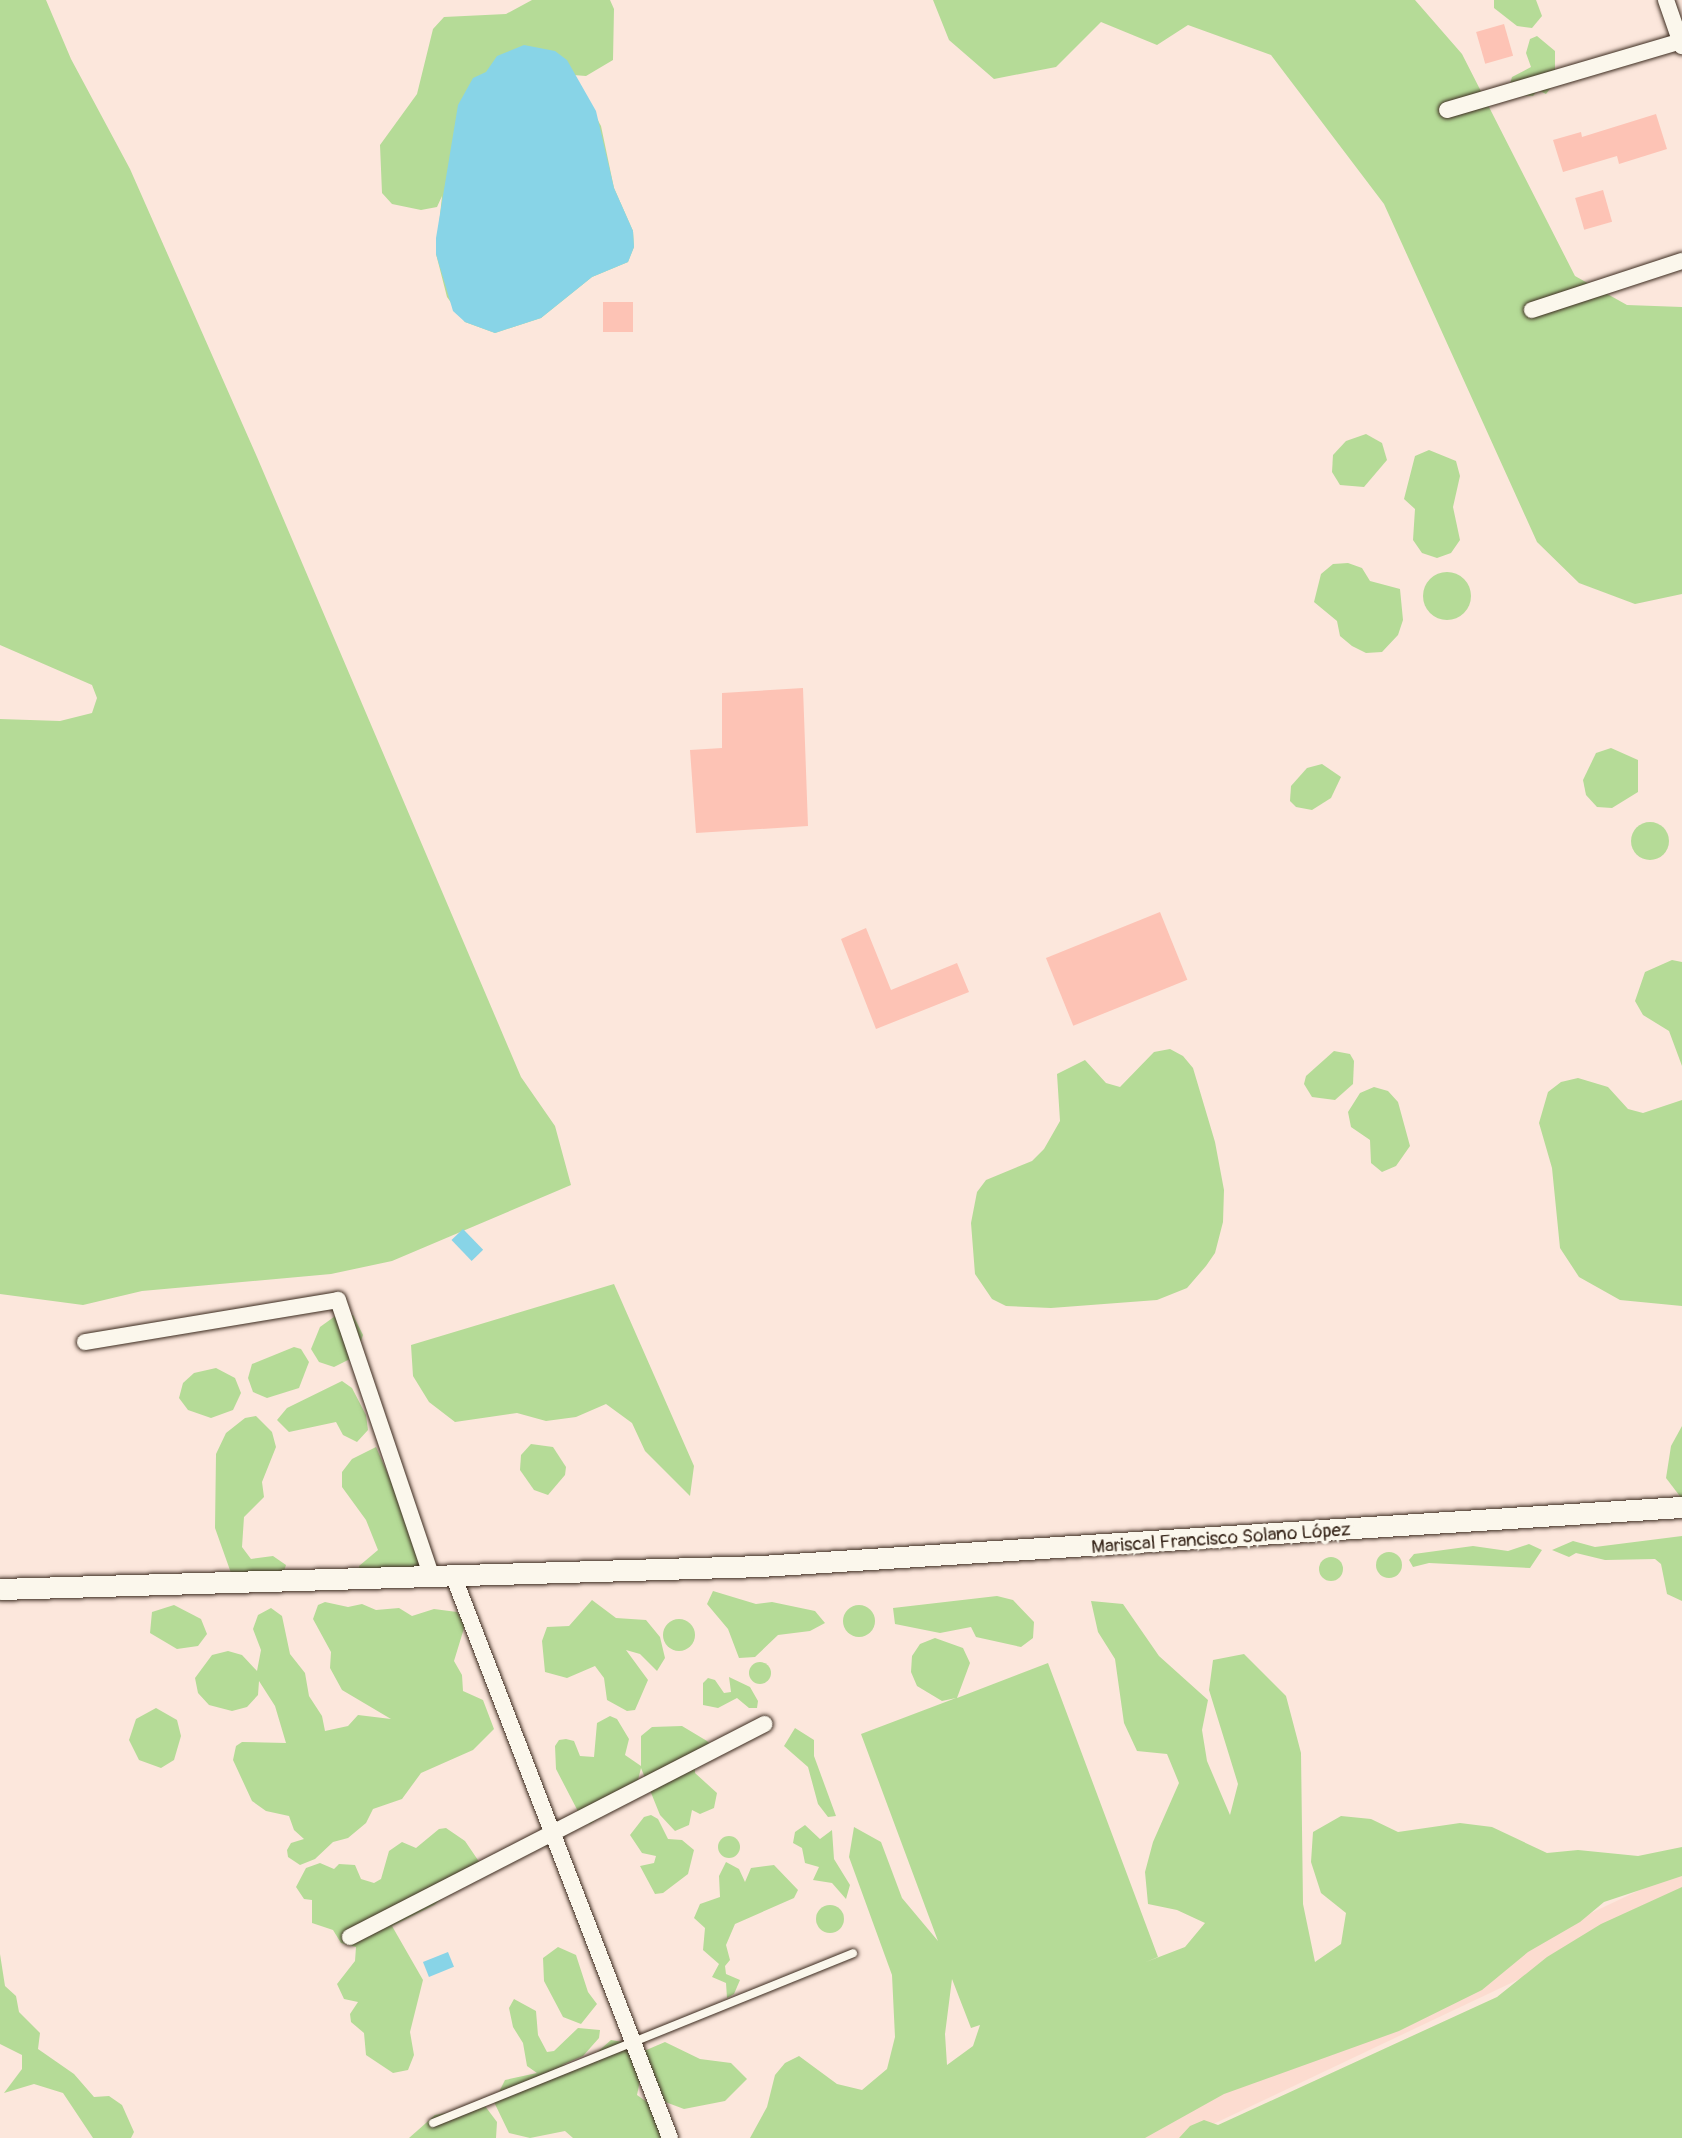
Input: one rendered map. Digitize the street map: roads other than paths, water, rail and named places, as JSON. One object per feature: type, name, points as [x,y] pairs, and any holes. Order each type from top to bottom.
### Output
[{"type":"street","points":[[1447,110],[1681,43],[1666,0]]},
{"type":"street","points":[[1532,310],[1682,261]]},
{"type":"street","points":[[85,1342],[338,1300],[431,1575]]},
{"type":"street","name":"Mariscal Francisco Solano López","points":[[0,1589],[761,1566],[1682,1507]]},
{"type":"street","points":[[453,1575],[555,1832],[670,2138]]},
{"type":"street","points":[[350,1937],[764,1724]]},
{"type":"lane","points":[[433,2123],[853,1953]]},
{"type":"water","points":[[524,45],[555,51],[567,60],[596,111],[614,188],[633,231],[634,247],[628,262],[592,277],[541,318],[495,333],[465,322],[453,311],[436,254],[436,238],[458,105],[473,78],[486,72],[497,56]]},
{"type":"water","points":[[463,1229],[483,1250],[472,1261],[451,1240]]},
{"type":"water","points":[[448,1952],[454,1967],[429,1977],[423,1962]]}]
